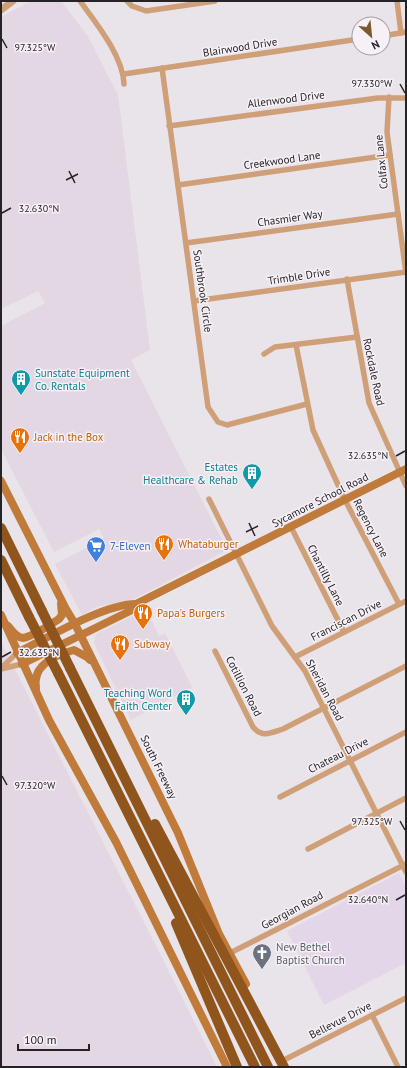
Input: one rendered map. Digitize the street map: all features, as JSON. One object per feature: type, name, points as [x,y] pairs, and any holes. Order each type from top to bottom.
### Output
[{"type":"highway","points":[[1,528],[268,1067]]},
{"type":"highway","points":[[1,560],[255,1067]]},
{"type":"highway","points":[[111,750],[118,753],[285,1065]]},
{"type":"highway","points":[[163,884],[179,932],[237,1067]]},
{"type":"main road","name":"Sycamore School Road","points":[[22,664],[130,611],[136,604],[238,554],[402,470]]},
{"type":"main road","name":"South Freeway","points":[[1,481],[61,599],[76,624],[95,666],[178,833],[210,912],[285,1065]]},
{"type":"main road","points":[[2,616],[10,630],[18,637],[23,638],[60,619],[62,615],[61,599]]},
{"type":"main road","name":"Sycamore School Road","points":[[17,653],[106,610],[129,604],[136,604]]},
{"type":"main road","points":[[2,616],[17,653],[37,695],[116,842],[227,1067]]},
{"type":"main road","points":[[37,695],[34,679],[41,665],[74,650],[87,657],[95,666]]},
{"type":"street","points":[[1,10],[13,1]]},
{"type":"street","points":[[80,1],[104,34],[124,74],[124,84]]},
{"type":"street","points":[[127,1],[132,6],[146,11],[176,4],[215,1]]},
{"type":"street","points":[[391,35],[404,33],[397,1]]},
{"type":"street","name":"Blairwood Drive","points":[[124,74],[351,40]]},
{"type":"street","name":"Southbrook Circle","points":[[162,68],[206,398],[211,412],[218,422],[227,425],[256,416],[307,404]]},
{"type":"street","name":"Allenwood Drive","points":[[169,126],[389,97],[406,98]]},
{"type":"street","name":"Colfax Lane","points":[[389,97],[388,132],[390,155],[406,272]]},
{"type":"street","name":"Creekwood Lane","points":[[178,186],[390,155]]},
{"type":"street","name":"Chasmier Way","points":[[186,243],[398,214]]},
{"type":"street","name":"Trimble Drive","points":[[194,301],[406,272]]},
{"type":"street","name":"Rockdale Road","points":[[347,279],[369,403],[402,470],[406,486]]},
{"type":"street","points":[[264,354],[275,347],[357,337]]},
{"type":"street","name":"Regency Lane","points":[[296,345],[313,430],[345,500],[399,604]]},
{"type":"street","name":"Sheridan Road","points":[[209,499],[238,554],[272,626],[305,671],[404,864],[406,872]]},
{"type":"street","name":"Chantilly Lane","points":[[291,527],[344,632]]},
{"type":"street","name":"Franciscan Drive","points":[[295,657],[406,601]]},
{"type":"street","name":"Cotillion Road","points":[[215,651],[246,715],[257,731],[268,734],[324,708],[406,666]]},
{"type":"street","name":"Sycamore School Road","points":[[1,668],[17,653]]},
{"type":"street","name":"Sycamore School Road","points":[[1,668],[22,664]]},
{"type":"street","name":"Chateau Drive","points":[[280,797],[406,732]]},
{"type":"street","points":[[308,849],[406,798]]},
{"type":"street","name":"Georgian Road","points":[[230,953],[404,864]]},
{"type":"street","name":"Bellevue Drive","points":[[285,1065],[372,1015],[406,998]]},
{"type":"street","points":[[372,1015],[398,1067]]},
{"type":"shaded area","points":[[31,1],[61,1],[87,35],[118,95],[150,350],[131,360],[227,550],[134,599],[96,607],[82,615],[55,564],[104,539],[99,529],[54,552],[1,449],[1,326],[45,303],[38,291],[1,309],[1,17]]},
{"type":"shaded area","points":[[143,611],[148,612],[159,636],[165,633],[192,687],[131,720],[94,643],[96,634]]},
{"type":"shaded area","points":[[1,642],[157,948],[217,1067],[1,1067]]},
{"type":"shaded area","points":[[399,873],[406,887],[406,963],[324,1005],[287,931]]},
{"type":"place","name":"Sunstate Equipment Co. Rentals","points":[[21,396]]},
{"type":"place","name":"Jack in the Box","points":[[20,454]]},
{"type":"place","name":"Estates Healthcare & Rehab","points":[[252,490]]},
{"type":"place","name":"Whataburger","points":[[164,561]]},
{"type":"place","name":"7-Eleven","points":[[96,563]]},
{"type":"place","name":"Papa's Burgers","points":[[143,630]]},
{"type":"place","name":"Subway","points":[[120,661]]},
{"type":"place","name":"Teaching Word Faith Center","points":[[186,716]]},
{"type":"place","name":"New Bethel Baptist Church","points":[[262,970]]}]
